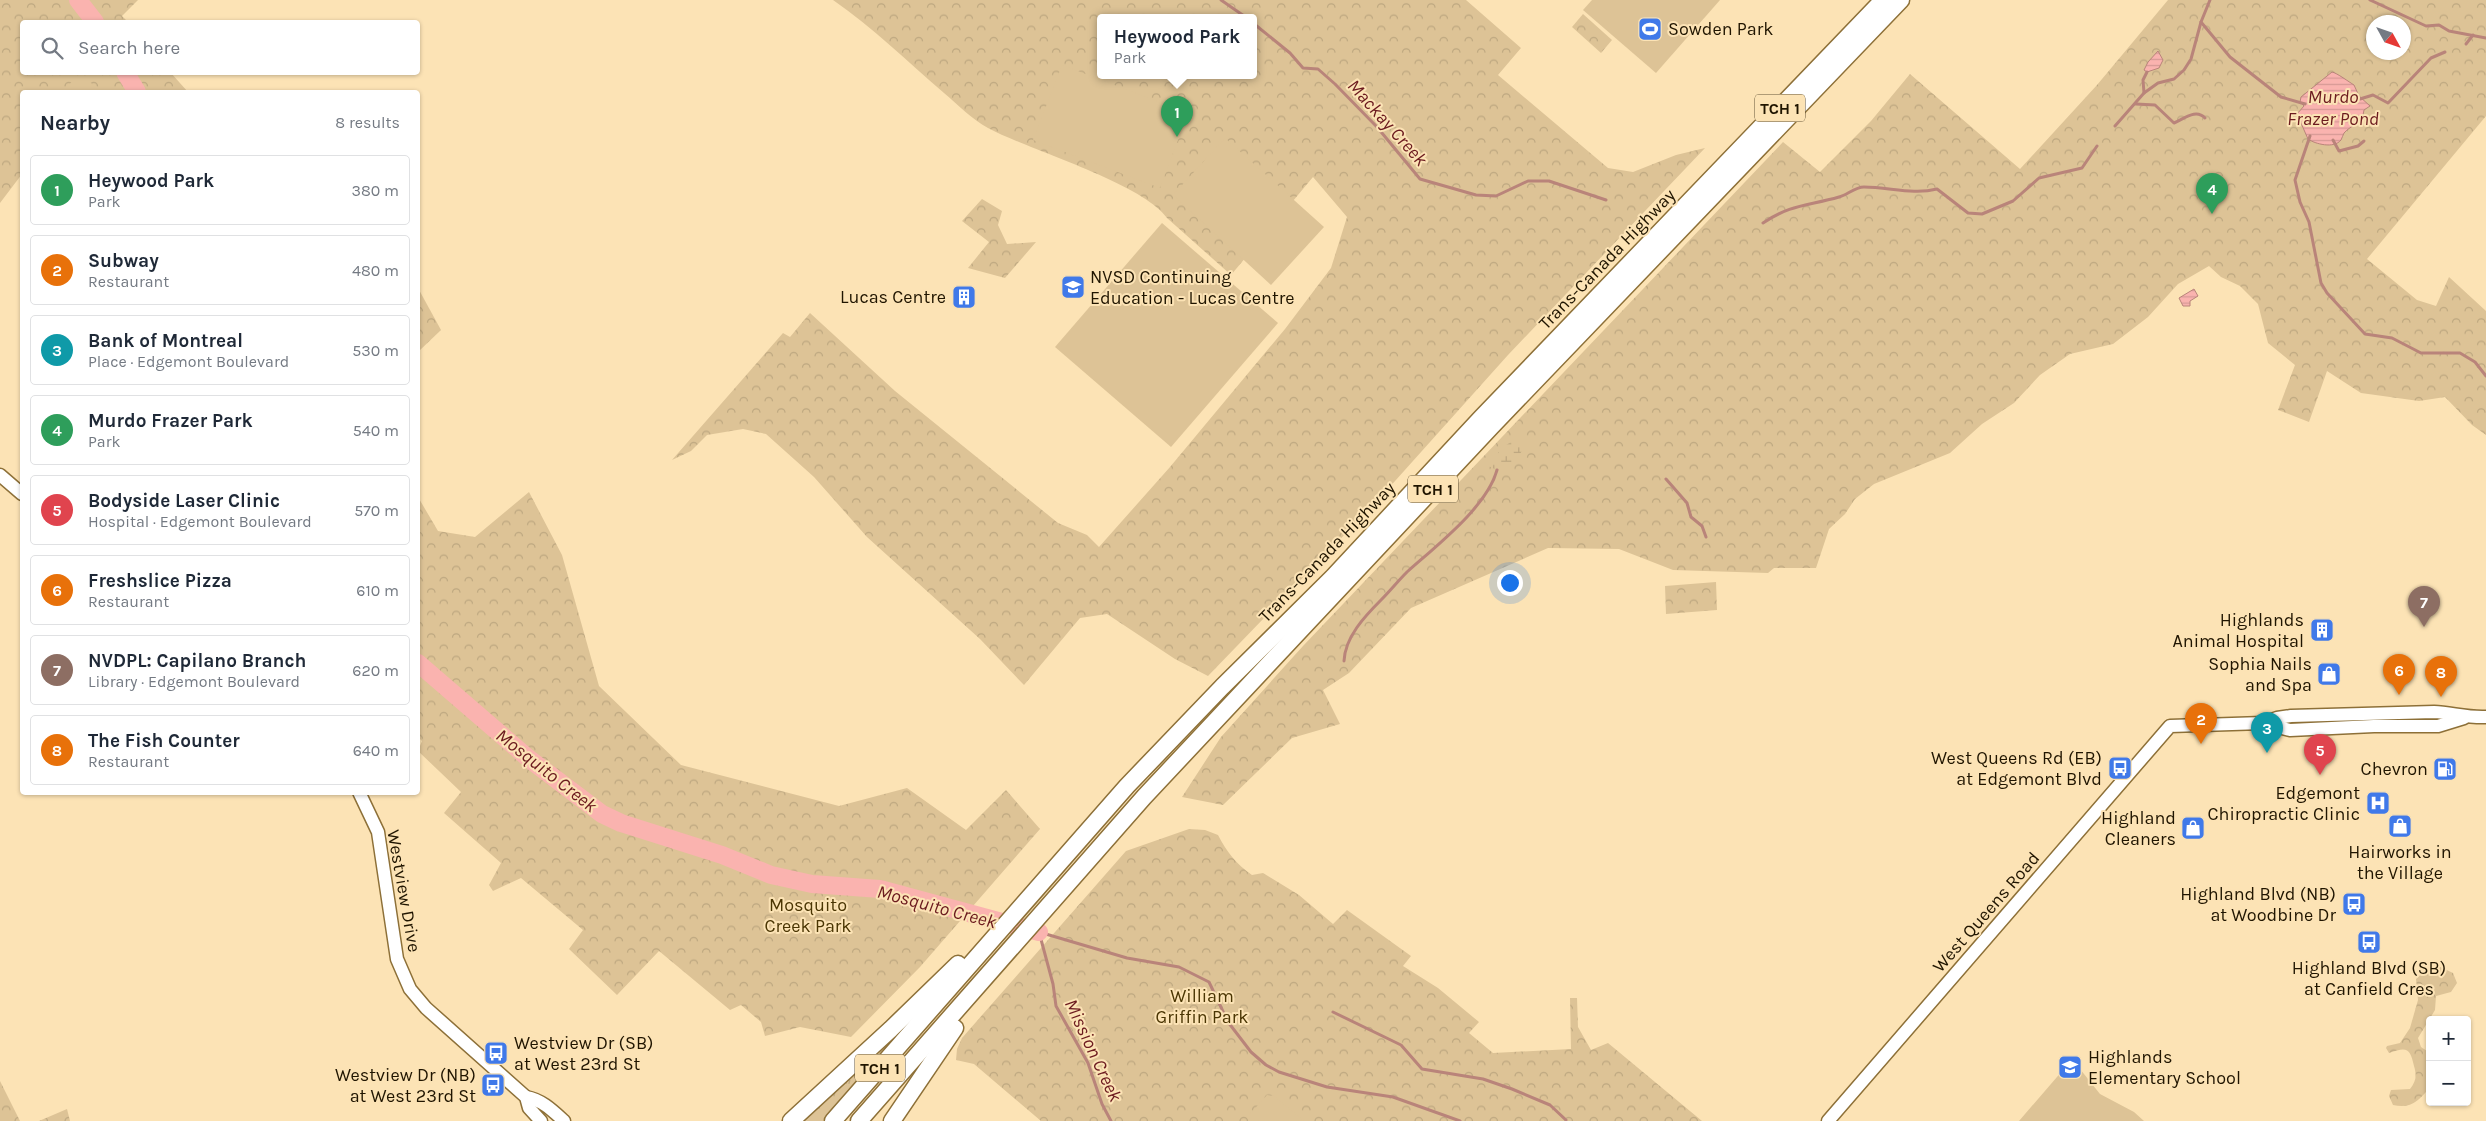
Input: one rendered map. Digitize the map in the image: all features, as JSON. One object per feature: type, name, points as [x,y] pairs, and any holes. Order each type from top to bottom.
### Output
[{"type":"highway","name":"Trans-Canada Highway","points":[[833,1121],[1072,848],[1176,734],[1333,577],[1481,418],[1883,0]]},
{"type":"highway","name":"Trans-Canada Highway","points":[[953,1023],[1021,936],[1094,852],[1438,483],[1902,0]]},
{"type":"highway","points":[[1842,63],[1910,0]]},
{"type":"highway","points":[[790,1121],[912,1010],[1072,848]]},
{"type":"highway","points":[[892,1121],[953,1023]]},
{"type":"highway","name":"TCH 1","points":[[859,1121],[953,1023]]},
{"type":"main road","points":[[0,475],[20,492]]},
{"type":"main road","name":"West Queens Road","points":[[1828,1121],[2170,726],[2263,723],[2290,716],[2425,712],[2448,713],[2464,718],[2486,717]]},
{"type":"main road","name":"Westview Drive","points":[[360,795],[378,832],[397,959],[410,989],[426,1008],[526,1097],[530,1108],[541,1121]]},
{"type":"main road","name":"Westview Drive","points":[[526,1097],[536,1099],[545,1104],[564,1121]]},
{"type":"green space","points":[[0,0],[138,0],[122,16],[126,20],[20,20],[20,75],[173,75],[186,90],[20,90],[20,177],[0,203]]},
{"type":"green space","points":[[833,0],[1466,0],[1521,48],[1498,75],[1608,168],[1633,172],[1676,155],[1705,148],[1508,355],[1378,500],[1208,676],[1175,659],[1107,614],[1080,618],[1024,685],[980,639],[867,537],[814,477],[766,434],[743,429],[707,435],[691,451],[672,460],[783,333],[790,337],[810,313],[895,391],[1058,523],[1087,535],[1099,547],[1170,467],[1285,329],[1331,268],[1347,217],[1313,177],[1231,275],[1154,205],[1135,192],[1084,168],[1007,137],[982,124],[965,112],[862,22]]},
{"type":"green space","name":"Sowden Park","points":[[1592,0],[1720,0],[1656,73],[1583,10]]},
{"type":"green space","points":[[2168,0],[2486,0],[2486,116],[2367,259],[2417,300],[2436,306],[2449,277],[2486,311],[2486,435],[2472,425],[2445,397],[2419,401],[2361,393],[2327,371],[2309,422],[2278,410],[2295,365],[2268,343],[2258,304],[2240,286],[2221,277],[2209,266],[2178,284],[2148,317],[2113,344],[2070,354],[2040,375],[2014,403],[1982,424],[1950,453],[1874,484],[1855,499],[1845,514],[1829,529],[1816,568],[1774,568],[1768,573],[1673,570],[1619,549],[1548,548],[1411,608],[1349,673],[1323,690],[1340,724],[1292,738],[1223,805],[1182,797],[1221,737],[1303,646],[1783,142],[1820,172],[1871,121],[1910,74],[2020,169],[2097,85]]},
{"type":"green space","points":[[1583,14],[1612,40],[1601,53],[1572,27]]},
{"type":"green space","points":[[1062,65],[1188,113],[1160,188],[1033,140]]},
{"type":"green space","points":[[78,75],[82,75],[99,90],[64,90]]},
{"type":"green space","points":[[1225,138],[1324,227],[1271,285],[1173,195]]},
{"type":"green space","points":[[982,199],[1002,211],[998,225],[1007,244],[1036,242],[1005,278],[968,268],[989,242],[962,221]]},
{"type":"green space","points":[[1162,223],[1278,323],[1171,447],[1055,347]]},
{"type":"green space","points":[[420,292],[441,330],[420,350]]},
{"type":"green space","points":[[1519,437],[1527,437],[1522,450],[1513,463],[1501,469],[1494,469],[1488,465],[1503,447]]},
{"type":"green space","name":"Mosquito Creek Park","points":[[529,492],[562,555],[599,686],[681,765],[839,806],[907,788],[966,830],[1006,790],[1040,829],[920,967],[851,1037],[800,1027],[765,1036],[761,1022],[741,1005],[730,1010],[659,951],[617,995],[569,949],[583,930],[521,878],[493,891],[489,885],[501,863],[444,813],[461,792],[420,753],[422,741],[420,739],[420,500],[438,531],[475,537]]},
{"type":"green space","points":[[1716,582],[1717,610],[1666,614],[1665,586]]},
{"type":"green space","name":"William Griffin Park","points":[[1189,829],[1205,830],[1218,835],[1232,857],[1246,871],[1252,875],[1263,873],[1299,895],[1333,924],[1347,910],[1411,956],[1403,966],[1438,988],[1479,1022],[1469,1033],[1493,1053],[1571,1049],[1570,998],[1577,998],[1578,1027],[1591,1050],[1608,1043],[1702,1121],[1041,1121],[974,1064],[956,1060],[957,1049],[962,1038],[1126,851]]},
{"type":"green space","points":[[2436,965],[2453,973],[2457,983],[2451,992],[2436,996],[2435,1010],[2431,1016],[2426,1016],[2426,1025],[2418,1038],[2421,1047],[2426,1050],[2426,1092],[2410,1105],[2393,1105],[2389,1096],[2391,1090],[2410,1089],[2415,1081],[2415,1073],[2411,1056],[2407,1050],[2389,1053],[2386,1048],[2387,1046],[2400,1043],[2410,1028],[2418,1000],[2416,979],[2427,968]]},
{"type":"green space","points":[[892,1036],[898,1039],[866,1078],[823,1121],[804,1121]]},
{"type":"green space","points":[[2071,1067],[2080,1069],[2100,1094],[2134,1112],[2144,1121],[2019,1121],[2063,1070]]},
{"type":"green space","points":[[0,1081],[20,1121],[0,1121]]},
{"type":"green space","points":[[1267,1095],[1274,1096],[1304,1121],[1250,1121],[1249,1115]]},
{"type":"green space","points":[[67,1109],[70,1121],[39,1121]]},
{"type":"water","points":[[2158,51],[2163,60],[2159,68],[2147,72],[2144,70],[2148,62]]},
{"type":"water","name":"Murdo Frazer Pond","points":[[2332,72],[2354,85],[2359,96],[2370,106],[2364,110],[2361,118],[2344,133],[2338,143],[2324,145],[2308,139],[2297,114],[2304,106],[2300,102],[2301,97]]},
{"type":"water","points":[[2194,289],[2198,296],[2190,301],[2190,306],[2183,306],[2179,298]]},
{"type":"waterway","name":"Mosquito Creek","points":[[78,0],[93,20]]},
{"type":"waterway","name":"Mackay Creek","points":[[1221,0],[1241,14]]},
{"type":"waterway","name":"Mackay Creek","points":[[2115,126],[2144,93],[2158,83],[2174,79],[2184,70],[2191,59],[2201,22],[2210,0]]},
{"type":"waterway","name":"Mackay Creek","points":[[2370,0],[2426,26],[2439,25],[2449,31],[2486,38]]},
{"type":"waterway","points":[[2201,22],[2230,57],[2281,97],[2305,104]]},
{"type":"waterway","name":"Mackay Creek","points":[[1257,26],[1290,53],[1303,68],[1318,69],[1335,84],[1377,127],[1420,179],[1476,195],[1496,196],[1528,181],[1549,181],[1606,200]]},
{"type":"waterway","points":[[2466,44],[2473,35]]},
{"type":"waterway","points":[[2360,99],[2373,95],[2388,103],[2431,58],[2445,52]]},
{"type":"waterway","points":[[2144,93],[2143,80],[2147,72]]},
{"type":"waterway","name":"Mosquito Creek","points":[[127,75],[136,90]]},
{"type":"waterway","points":[[2136,104],[2155,105],[2174,123],[2194,114],[2205,118]]},
{"type":"waterway","points":[[2310,136],[2295,180],[2300,202],[2309,222],[2321,283],[2327,293],[2365,334],[2392,338],[2421,353],[2460,353],[2475,362],[2486,376]]},
{"type":"waterway","points":[[2333,140],[2339,151],[2358,146],[2364,141]]},
{"type":"waterway","name":"Mackay Creek","points":[[1763,223],[1782,212],[1839,197],[1857,188],[1864,187],[1910,191],[1937,189],[1968,213],[1982,214],[2013,201],[2039,178],[2082,168],[2097,146]]},
{"type":"waterway","points":[[1344,661],[1345,652],[1352,635],[1363,620],[1407,572],[1472,512],[1483,498],[1497,470]]},
{"type":"waterway","points":[[1666,479],[1687,503],[1691,517],[1702,526],[1706,537]]},
{"type":"waterway","name":"Mosquito Creek","points":[[420,665],[528,758],[602,814],[621,823],[722,855],[771,875],[812,884],[880,889],[1039,932]]},
{"type":"waterway","name":"Mosquito Creek","points":[[1039,932],[1127,958],[1179,967],[1209,982],[1228,1022],[1251,1052],[1266,1065],[1279,1072],[1327,1087],[1393,1097],[1460,1121]]},
{"type":"waterway","name":"Mission Creek","points":[[1039,932],[1053,984],[1056,1006],[1088,1063],[1102,1104],[1111,1121]]},
{"type":"waterway","points":[[1333,1012],[1401,1045],[1422,1069],[1483,1079],[1512,1089],[1550,1105],[1566,1120]]},
{"type":"place","name":"Sowden Park","points":[[1650,29]]},
{"type":"place","name":"Heywood Park","points":[[1177,137]]},
{"type":"place","name":"Murdo Frazer Park","points":[[2212,214]]},
{"type":"place","name":"NVSD Continuing Education - Lucas Centre","points":[[1073,287]]},
{"type":"place","name":"Lucas Centre","points":[[964,297]]},
{"type":"place","name":"NVDPL: Capilano Branch","points":[[2424,627]]},
{"type":"place","name":"Highlands Animal Hospital","points":[[2322,630]]},
{"type":"place","name":"Sophia Nails and Spa","points":[[2329,674]]},
{"type":"place","name":"Freshslice Pizza","points":[[2399,695]]},
{"type":"place","name":"The Fish Counter","points":[[2441,697]]},
{"type":"place","name":"Subway","points":[[2201,744]]},
{"type":"place","name":"Bank of Montreal","points":[[2267,753]]},
{"type":"place","name":"West Queens Rd (EB) at Edgemont Blvd","points":[[2120,768]]},
{"type":"place","name":"Chevron","points":[[2445,769]]},
{"type":"place","name":"Bodyside Laser Clinic","points":[[2320,775]]},
{"type":"place","name":"Edgemont Chiropractic Clinic","points":[[2378,803]]},
{"type":"place","name":"Hairworks in the Village","points":[[2400,826]]},
{"type":"place","name":"Highland Cleaners","points":[[2193,828]]},
{"type":"place","name":"Highland Blvd (NB) at Woodbine Dr","points":[[2354,904]]},
{"type":"place","name":"Highland Blvd (SB) at Canfield Cres","points":[[2369,942]]},
{"type":"place","name":"Westview Dr (SB) at West 23rd St","points":[[496,1053]]},
{"type":"place","name":"Highlands Elementary School","points":[[2070,1067]]},
{"type":"place","name":"Westview Dr (NB) at West 23rd St","points":[[493,1085]]}]
